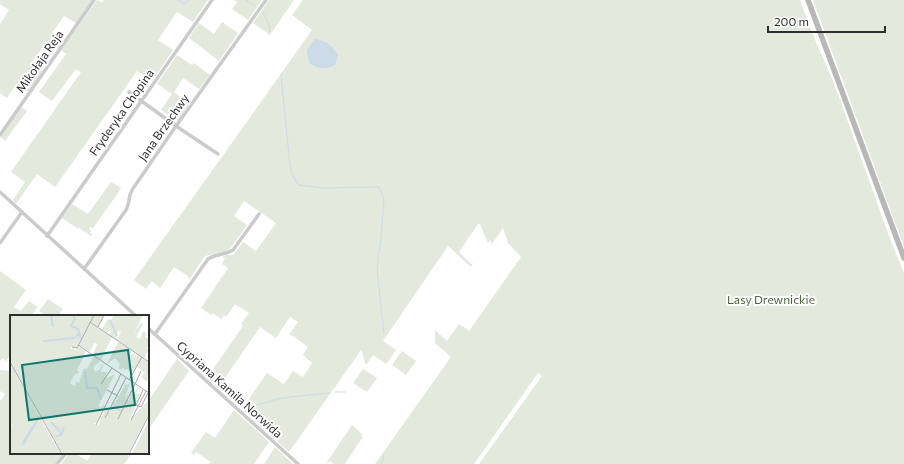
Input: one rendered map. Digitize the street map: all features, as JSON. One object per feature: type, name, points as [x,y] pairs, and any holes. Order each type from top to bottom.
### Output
[{"type":"main road","points":[[808,0],[904,258]]},
{"type":"street","name":"Mikołaja Reja","points":[[0,134],[94,0]]},
{"type":"street","name":"Fryderyka Chopina","points":[[47,236],[212,0]]},
{"type":"street","name":"Jana Brzechwy","points":[[84,269],[126,210],[129,204],[130,193],[266,0]]},
{"type":"street","points":[[129,92],[218,154]]},
{"type":"street","points":[[0,192],[131,314]]},
{"type":"street","points":[[0,243],[22,212]]},
{"type":"street","points":[[155,334],[208,259],[229,253],[233,250],[258,214]]},
{"type":"street","name":"Cypriana Kamila Norwida","points":[[149,329],[298,464]]},
{"type":"street","points":[[57,464],[65,454]]},
{"type":"green space","points":[[0,0],[92,0],[76,23],[64,16],[52,33],[63,41],[58,49],[47,41],[32,62],[43,70],[28,92],[16,84],[7,98],[0,93],[0,24],[9,10],[0,4]]},
{"type":"green space","points":[[97,0],[102,3],[104,0],[208,0],[193,22],[177,12],[158,40],[173,50],[152,81],[137,71],[55,187],[37,174],[16,204],[13,200],[25,182],[11,172],[81,72],[76,69],[52,101],[39,92],[66,54],[61,50]]},
{"type":"green space","points":[[234,0],[262,0],[248,20],[232,9],[237,2]]},
{"type":"green space","points":[[269,0],[294,0],[270,35],[253,23]]},
{"type":"green space","name":"Lasy Drewnickie","points":[[303,0],[800,0],[810,28],[835,86],[892,244],[904,273],[904,464],[479,464],[542,376],[538,373],[474,464],[375,464],[451,357],[435,343],[435,330],[447,341],[459,324],[469,331],[521,257],[508,243],[503,228],[492,244],[490,240],[488,243],[480,224],[478,224],[459,252],[471,264],[473,263],[471,267],[448,246],[383,341],[396,350],[386,364],[373,355],[366,365],[361,350],[289,452],[242,409],[267,373],[284,384],[293,371],[303,377],[312,363],[303,355],[308,347],[293,336],[289,335],[298,322],[290,317],[276,338],[260,327],[218,388],[207,378],[243,326],[241,324],[249,313],[235,304],[226,317],[224,315],[221,319],[213,313],[211,315],[201,308],[228,268],[222,264],[225,258],[222,257],[225,255],[233,255],[243,242],[256,251],[276,223],[244,201],[234,216],[247,225],[230,249],[224,252],[205,256],[189,280],[188,276],[174,267],[160,288],[152,281],[146,289],[134,280],[312,30],[292,15]]},
{"type":"green space","points":[[813,0],[904,0],[904,247]]},
{"type":"green space","points":[[222,22],[238,33],[219,61],[189,38],[199,23],[214,34]]},
{"type":"green space","points":[[177,55],[192,65],[194,63],[210,75],[199,89],[183,78],[174,92],[189,103],[178,120],[176,120],[161,110],[172,94],[157,84]]},
{"type":"green space","points":[[21,107],[27,111],[5,141],[0,137]]},
{"type":"green space","points":[[111,182],[121,188],[93,228],[90,227],[89,229],[91,231],[91,236],[62,218],[72,204],[88,214]]},
{"type":"green space","points":[[0,271],[26,290],[14,307],[21,311],[29,301],[38,307],[32,315],[10,315],[10,355],[7,359],[7,362],[3,358],[0,361]]},
{"type":"green space","points":[[48,299],[63,309],[59,315],[45,315],[39,311]]},
{"type":"green space","points":[[402,351],[416,361],[406,375],[392,365]]},
{"type":"green space","points":[[177,359],[189,371],[149,429],[149,400]]},
{"type":"green space","points":[[363,369],[377,378],[367,392],[353,383]]},
{"type":"green space","points":[[0,370],[10,371],[10,454],[63,454],[56,464],[0,464],[0,401],[5,394],[1,391],[0,393]]},
{"type":"green space","points":[[234,410],[269,442],[254,464],[209,464],[211,462],[196,452],[194,455],[191,453],[206,432],[215,438]]},
{"type":"green space","points":[[352,425],[362,434],[362,438],[345,464],[334,464],[330,461],[328,463],[327,462]]},
{"type":"green space","points":[[275,447],[292,463],[293,464],[264,464]]},
{"type":"green space","points":[[68,454],[76,454],[87,461],[91,454],[131,454],[124,464],[61,464]]},
{"type":"water","points":[[315,39],[326,42],[334,49],[338,56],[335,65],[328,68],[322,68],[316,67],[309,63],[307,50]]},
{"type":"waterway","points":[[178,0],[185,4],[188,0]]},
{"type":"waterway","points":[[246,0],[255,6]]},
{"type":"waterway","points":[[263,13],[269,25],[270,32]]},
{"type":"waterway","points":[[281,75],[290,168],[299,185],[323,188],[379,187],[384,199],[377,270],[384,334]]},
{"type":"waterway","points":[[335,392],[345,392]]},
{"type":"waterway","points":[[247,406],[258,405],[283,398],[330,393]]},
{"type":"waterway","points":[[382,464],[384,454]]}]
